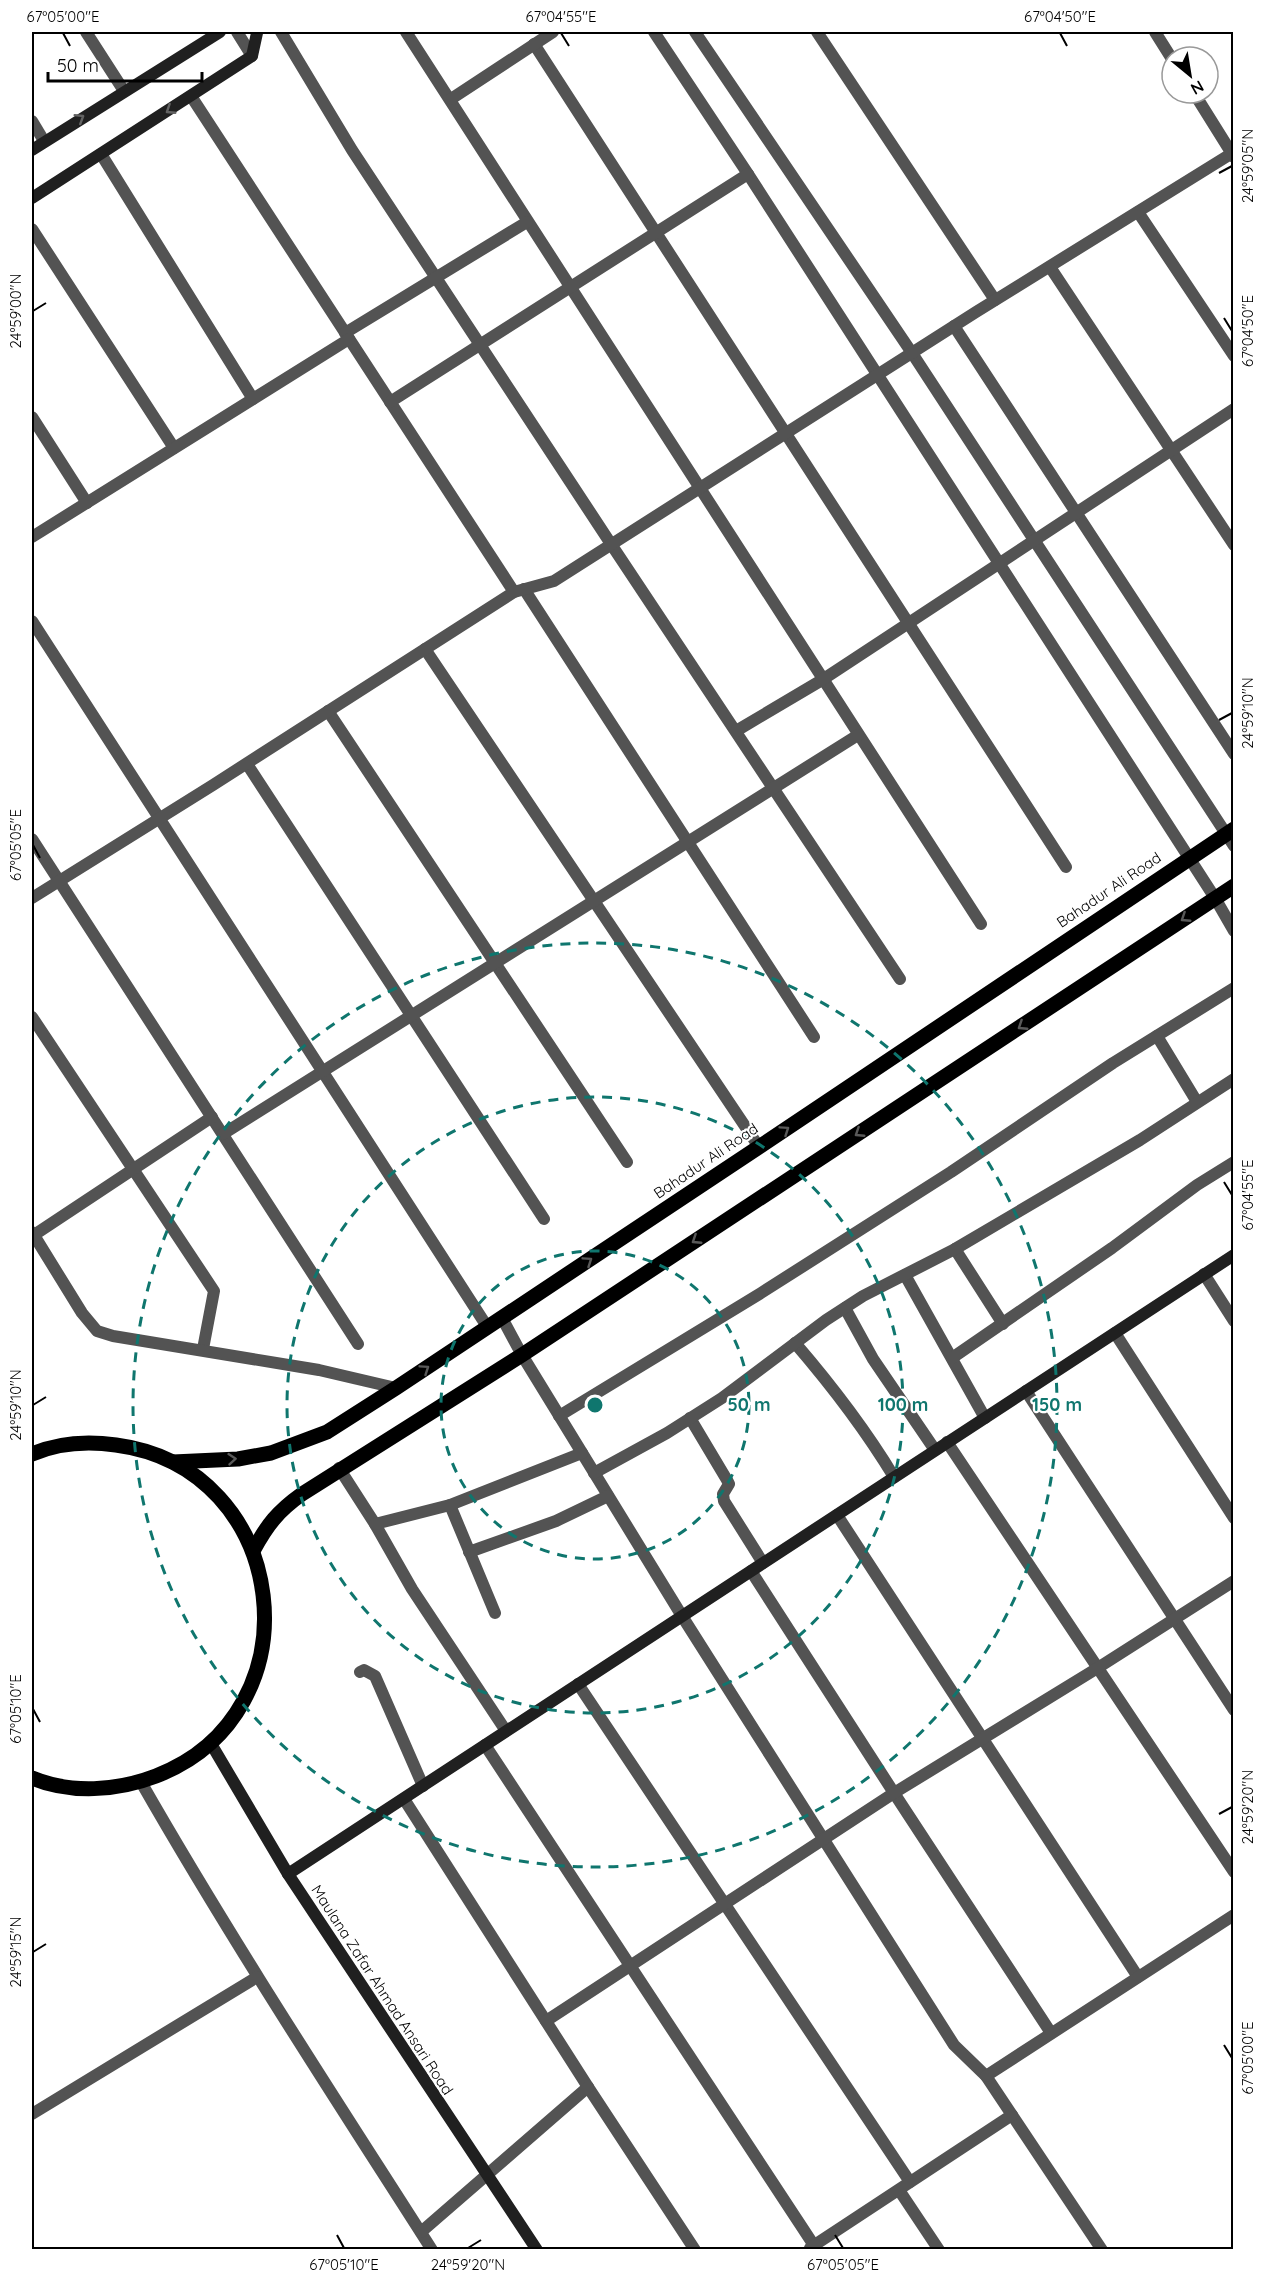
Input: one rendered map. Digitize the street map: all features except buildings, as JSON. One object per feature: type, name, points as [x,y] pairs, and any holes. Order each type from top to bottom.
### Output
[{"type":"main road","name":"Bahadur Ali Road","points":[[173,1462],[238,1459],[293,1446],[327,1432],[759,1148],[1189,858],[1231,836]]},
{"type":"main road","points":[[253,1551],[265,1528],[281,1509],[339,1468],[522,1355],[1233,886]]},
{"type":"main road","points":[[32,1454],[58,1446],[105,1443],[140,1450],[173,1462],[194,1475],[213,1491],[243,1529],[253,1551],[264,1596],[265,1619],[261,1653],[250,1686],[239,1707],[210,1742],[189,1759],[141,1782],[116,1787],[90,1789],[64,1787],[32,1778]]},
{"type":"street","points":[[86,32],[124,91]]},
{"type":"street","points":[[32,150],[220,32]]},
{"type":"street","points":[[237,32],[252,56]]},
{"type":"street","points":[[32,198],[252,56],[256,32]]},
{"type":"street","points":[[281,32],[352,150],[610,544],[900,978]]},
{"type":"street","points":[[406,32],[981,924]]},
{"type":"street","points":[[451,99],[553,32]]},
{"type":"street","points":[[654,32],[1215,898],[1233,931]]},
{"type":"street","points":[[695,32],[912,353],[1231,836]]},
{"type":"street","points":[[817,32],[995,300]]},
{"type":"street","points":[[1155,32],[1163,45]]},
{"type":"street","points":[[534,44],[1066,867]]},
{"type":"street","points":[[191,96],[390,402],[688,842],[814,1037]]},
{"type":"street","points":[[32,898],[519,591],[554,581],[995,300],[1233,154],[1202,105]]},
{"type":"street","points":[[32,121],[44,141]]},
{"type":"street","points":[[101,154],[253,399]]},
{"type":"street","points":[[390,402],[748,174]]},
{"type":"street","points":[[1138,212],[1233,356]]},
{"type":"street","points":[[32,537],[253,399],[436,277],[527,222]]},
{"type":"street","points":[[32,229],[174,448]]},
{"type":"street","points":[[1050,267],[1233,545]]},
{"type":"street","points":[[954,326],[1233,754]]},
{"type":"street","points":[[736,731],[822,680],[1233,409]]},
{"type":"street","points":[[32,417],[87,503]]},
{"type":"street","points":[[32,621],[488,1328]]},
{"type":"street","points":[[425,649],[759,1148]]},
{"type":"street","points":[[328,711],[627,1162]]},
{"type":"street","points":[[223,1134],[858,735]]},
{"type":"street","points":[[247,764],[544,1219]]},
{"type":"street","points":[[32,839],[358,1344]]},
{"type":"street","points":[[559,1416],[771,1287],[1233,988]]},
{"type":"street","points":[[32,1017],[214,1291],[203,1349]]},
{"type":"street","points":[[1157,1036],[1197,1102]]},
{"type":"street","points":[[594,1473],[667,1433],[722,1398],[863,1296],[955,1249],[1140,1140],[1233,1079]]},
{"type":"street","points":[[212,1117],[33,1233],[82,1313],[97,1331],[113,1336],[203,1349],[319,1370],[396,1388]]},
{"type":"street","points":[[952,1358],[1233,1162]]},
{"type":"street","points":[[955,1249],[1003,1324]]},
{"type":"street","points":[[288,1874],[1233,1255]]},
{"type":"street","points":[[1204,1274],[1233,1321]]},
{"type":"street","points":[[905,1275],[985,1418]]},
{"type":"street","points":[[845,1308],[873,1359],[935,1450]]},
{"type":"street","points":[[502,1318],[522,1355],[682,1616],[954,2044],[986,2076],[1102,2250]]},
{"type":"street","points":[[1115,1333],[1233,1518]]},
{"type":"street","points":[[795,1343],[840,1396],[870,1437],[894,1477]]},
{"type":"street","points":[[1026,1391],[1233,1710]]},
{"type":"street","points":[[690,1418],[728,1480],[729,1484],[723,1494],[724,1501],[763,1563]]},
{"type":"street","points":[[947,1442],[1233,1872]]},
{"type":"street","points":[[375,1524],[450,1505],[582,1453]]},
{"type":"street","points":[[339,1468],[375,1524],[412,1589],[506,1731]]},
{"type":"street","points":[[469,1552],[556,1521],[608,1496]]},
{"type":"street","points":[[450,1505],[495,1613]]},
{"type":"street","points":[[837,1515],[1138,1977]]},
{"type":"street","points":[[751,1571],[1051,2033]]},
{"type":"street","points":[[546,2021],[894,1793],[1096,1669],[1233,1581]]},
{"type":"street","points":[[360,1672],[370,1671],[375,1676],[423,1786]]},
{"type":"street","points":[[578,1684],[910,2182]]},
{"type":"street","name":"Maulana Zafar Ahmad Ansari Road","points":[[210,1742],[288,1874],[537,2250]]},
{"type":"street","points":[[485,1745],[813,2248],[1012,2115]]},
{"type":"street","points":[[141,1782],[198,1882],[257,1977],[432,2250]]},
{"type":"street","points":[[404,1798],[695,2250]]},
{"type":"street","points":[[986,2076],[1233,1915]]},
{"type":"street","points":[[32,2114],[257,1977]]},
{"type":"street","points":[[421,2232],[588,2087]]},
{"type":"street","points":[[899,2190],[939,2250]]}]
